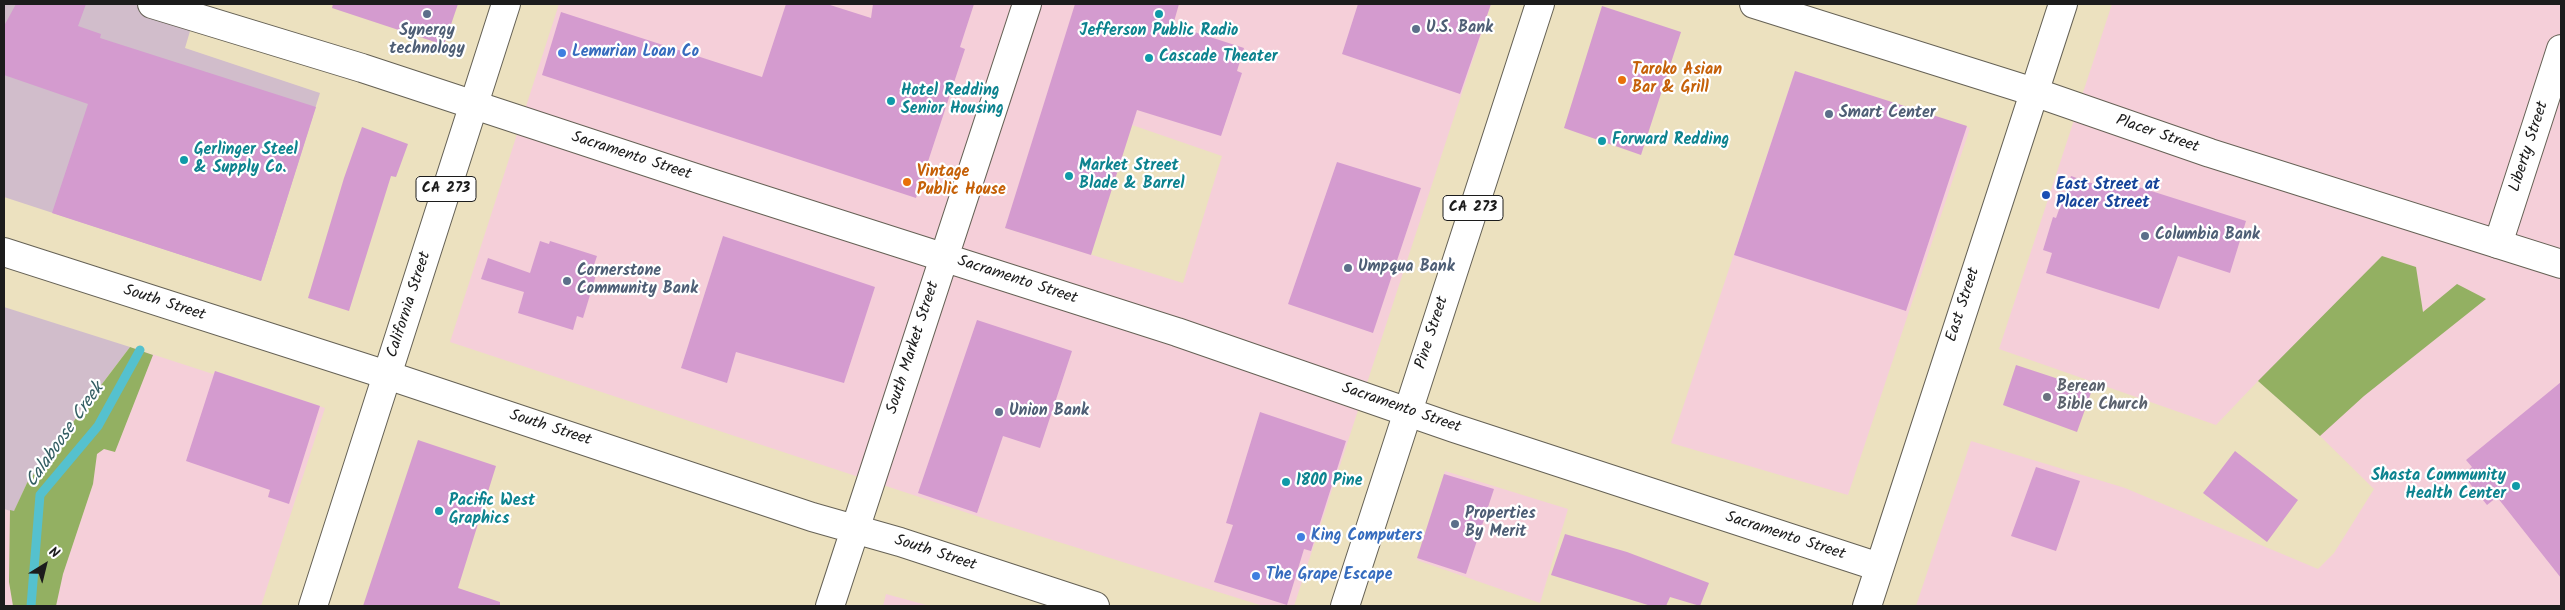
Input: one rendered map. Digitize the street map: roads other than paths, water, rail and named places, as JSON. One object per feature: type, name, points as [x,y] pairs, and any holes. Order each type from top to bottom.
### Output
[{"type":"street","name":"Sacramento Street","points":[[152,4],[203,12],[474,106],[1177,332],[1408,412],[1879,567]]},
{"type":"street","name":"California Street","points":[[313,606],[506,4]]},
{"type":"street","name":"South Market Street","points":[[830,606],[1027,4]]},
{"type":"street","name":"Pine Street","points":[[1345,606],[1540,4]]},
{"type":"street","name":"Placer Street","points":[[1754,4],[2034,92],[2210,153],[2561,264]]},
{"type":"street","name":"East Street","points":[[1867,606],[2063,4]]},
{"type":"street","name":"Liberty Street","points":[[2498,244],[2561,49]]},
{"type":"street","name":"South Street","points":[[4,252],[387,375],[855,530],[1095,606]]},
{"type":"waterway","name":"Calaboose Creek","points":[[31,606],[40,495],[98,426],[140,350]]},
{"type":"place","name":"Synergy technology","points":[[427,14]]},
{"type":"place","name":"Jefferson Public Radio","points":[[1159,14]]},
{"type":"place","name":"U.S. Bank","points":[[1416,29]]},
{"type":"place","name":"Lemurian Loan Co","points":[[562,53]]},
{"type":"place","name":"Cascade Theater","points":[[1149,58]]},
{"type":"place","name":"Taroko Asian Bar & Grill","points":[[1622,80]]},
{"type":"place","name":"Hotel Redding Senior Housing","points":[[891,101]]},
{"type":"place","name":"Smart Center","points":[[1829,114]]},
{"type":"place","name":"Forward Redding","points":[[1602,141]]},
{"type":"place","name":"Gerlinger Steel & Supply Co.","points":[[184,160]]},
{"type":"place","name":"Market Street Blade & Barrel","points":[[1069,176]]},
{"type":"place","name":"Vintage Public House","points":[[907,182]]},
{"type":"place","name":"East Street at Placer Street","points":[[2046,195]]},
{"type":"place","name":"Columbia Bank","points":[[2145,236]]},
{"type":"place","name":"Umpqua Bank","points":[[1348,268]]},
{"type":"place","name":"Cornerstone Community Bank","points":[[567,281]]},
{"type":"place","name":"Berean Bible Church","points":[[2047,397]]},
{"type":"place","name":"Union Bank","points":[[999,412]]},
{"type":"place","name":"1800 Pine","points":[[1286,482]]},
{"type":"place","name":"Shasta Community Health Center","points":[[2516,486]]},
{"type":"place","name":"Pacific West Graphics","points":[[439,511]]},
{"type":"place","name":"Properties By Merit","points":[[1455,524]]},
{"type":"place","name":"King Computers","points":[[1301,537]]},
{"type":"place","name":"The Grape Escape","points":[[1256,576]]}]
